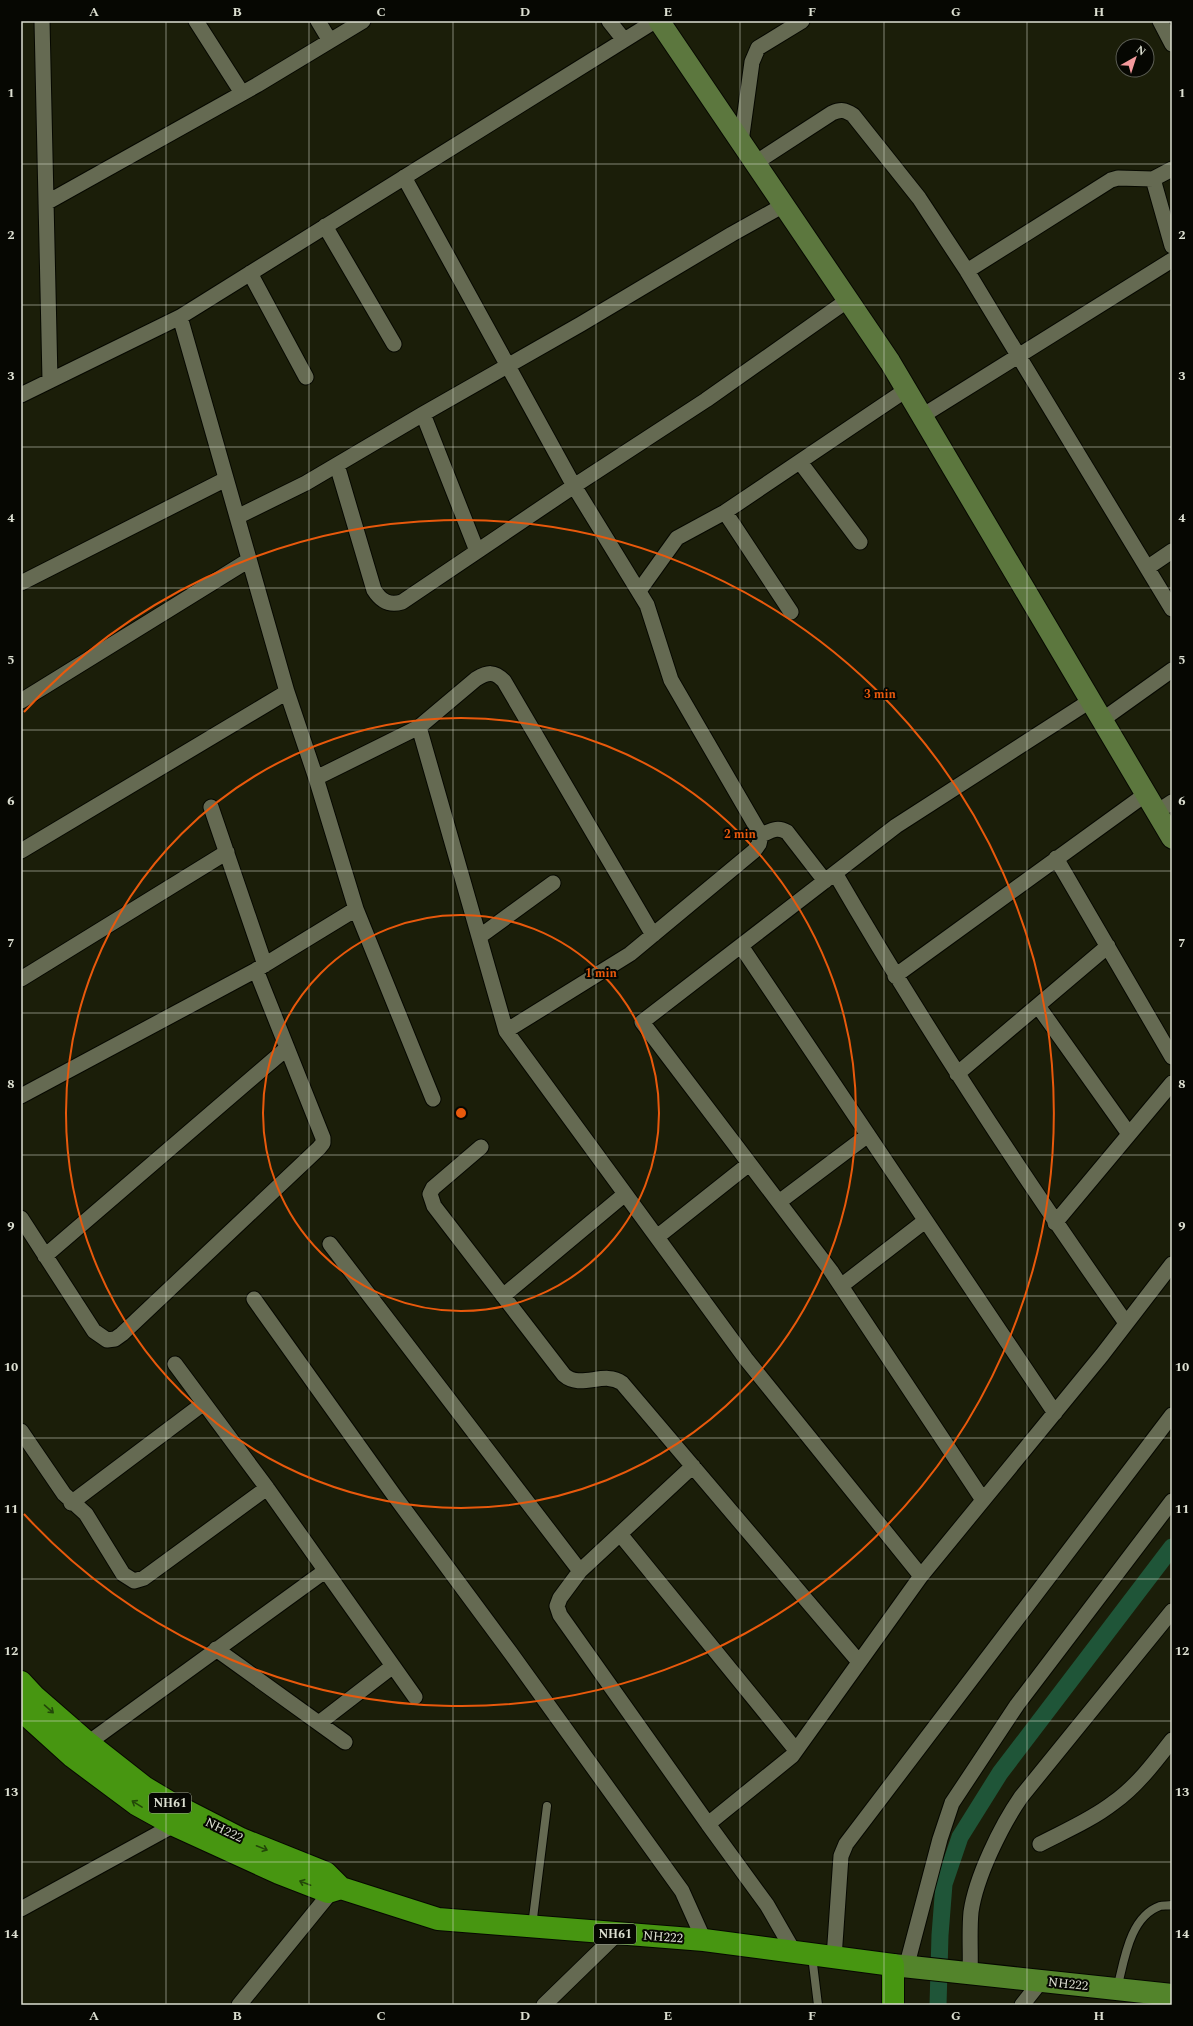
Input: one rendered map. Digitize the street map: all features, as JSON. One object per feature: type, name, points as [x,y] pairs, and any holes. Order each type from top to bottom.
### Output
[{"type":"highway","name":"NH222","points":[[21,1682],[88,1744],[144,1787],[169,1802],[241,1839],[326,1873],[336,1890]]},
{"type":"highway","name":"NH222","points":[[21,1710],[72,1757],[136,1804],[174,1825],[279,1873],[336,1890],[438,1919],[704,1940],[906,1968]]},
{"type":"highway","points":[[893,2005],[906,1968]]},
{"type":"main road","name":"NH222","points":[[906,1968],[967,1973],[1172,1996]]},
{"type":"street","points":[[42,21],[50,380]]},
{"type":"street","points":[[196,21],[242,93]]},
{"type":"street","points":[[318,21],[330,41]]},
{"type":"street","points":[[46,203],[242,93],[363,21]]},
{"type":"street","points":[[609,21],[624,40]]},
{"type":"street","points":[[21,395],[180,317],[655,21]]},
{"type":"street","points":[[659,21],[848,300],[906,390],[1146,794],[1164,807],[1172,838]]},
{"type":"street","points":[[741,142],[752,62],[758,48],[802,21]]},
{"type":"street","points":[[1160,21],[1172,44]]},
{"type":"street","points":[[756,163],[832,113],[839,110],[846,110],[853,115],[919,198],[967,271],[1172,609]]},
{"type":"street","points":[[967,271],[1111,180],[1118,178],[1153,179],[1172,169]]},
{"type":"street","points":[[404,177],[574,486],[639,591],[652,617],[671,680],[761,835],[759,844],[754,851],[630,954],[506,1031]]},
{"type":"street","points":[[1153,179],[1172,246]]},
{"type":"street","points":[[237,516],[306,483],[732,234],[784,206]]},
{"type":"street","points":[[325,226],[394,344]]},
{"type":"street","points":[[922,416],[1019,357],[1172,260]]},
{"type":"street","points":[[250,273],[306,377]]},
{"type":"street","points":[[337,465],[374,590],[379,598],[386,603],[394,604],[402,602],[574,486],[706,400],[848,300]]},
{"type":"street","points":[[180,317],[286,692],[316,778],[356,909],[433,1099]]},
{"type":"street","points":[[639,591],[677,538],[724,512],[906,390]]},
{"type":"street","points":[[423,414],[477,551]]},
{"type":"street","points":[[800,462],[860,542]]},
{"type":"street","points":[[21,583],[226,479]]},
{"type":"street","points":[[724,512],[790,612]]},
{"type":"street","points":[[1147,568],[1172,550]]},
{"type":"street","points":[[21,701],[249,560]]},
{"type":"street","points":[[1102,720],[1172,670]]},
{"type":"street","points":[[316,778],[419,727],[476,680],[485,674],[492,673],[504,681],[653,935]]},
{"type":"street","points":[[21,851],[286,692]]},
{"type":"street","points":[[983,1500],[841,1286],[642,1022],[896,826],[1090,701]]},
{"type":"street","points":[[419,727],[506,1031],[746,1359],[921,1576]]},
{"type":"street","points":[[895,976],[1146,794]]},
{"type":"street","points":[[21,1218],[94,1331],[107,1340],[115,1339],[323,1143],[323,1138],[287,1048],[260,967],[227,852],[212,807]]},
{"type":"street","points":[[761,835],[776,828],[781,828],[787,832],[830,877],[1055,1223],[1126,1323]]},
{"type":"street","points":[[21,979],[227,852]]},
{"type":"street","points":[[1056,858],[1172,1057]]},
{"type":"street","points":[[479,937],[553,883]]},
{"type":"street","points":[[21,1096],[260,967],[356,909]]},
{"type":"street","points":[[741,946],[1055,1413]]},
{"type":"street","points":[[957,1074],[1108,946]]},
{"type":"street","points":[[1038,1006],[1129,1134]]},
{"type":"street","points":[[45,1256],[287,1048]]},
{"type":"street","points":[[1055,1223],[1172,1083]]},
{"type":"street","points":[[779,1202],[868,1135]]},
{"type":"street","points":[[481,1147],[433,1188],[430,1194],[431,1200],[564,1375],[569,1380],[577,1382],[615,1378],[622,1383],[859,1662]]},
{"type":"street","points":[[657,1237],[749,1164]]},
{"type":"street","points":[[503,1296],[625,1194]]},
{"type":"street","points":[[841,1286],[925,1220]]},
{"type":"street","points":[[330,1244],[580,1571]]},
{"type":"street","points":[[708,1824],[792,1756],[795,1749],[921,1576],[1055,1413],[1172,1264]]},
{"type":"street","points":[[254,1299],[396,1498],[510,1652],[682,1891],[704,1940]]},
{"type":"street","points":[[174,1364],[266,1488],[415,1697]]},
{"type":"street","points":[[71,1503],[204,1403]]},
{"type":"street","points":[[834,1958],[841,1856],[846,1844],[1172,1415]]},
{"type":"street","points":[[21,1431],[71,1503],[89,1518],[123,1574],[134,1581],[144,1578],[266,1488]]},
{"type":"street","points":[[693,1466],[580,1571],[560,1598],[558,1606],[560,1615],[708,1824],[803,1953]]},
{"type":"street","points":[[906,1968],[943,1826],[952,1803],[1017,1705],[1172,1501]]},
{"type":"street","points":[[620,1534],[795,1749]]},
{"type":"street","points":[[88,1744],[216,1649],[325,1571]]},
{"type":"street","points":[[967,1973],[972,1906],[992,1848],[1002,1828],[1021,1797],[1172,1610]]},
{"type":"street","points":[[216,1649],[345,1742]]},
{"type":"street","points":[[319,1723],[393,1666]]},
{"type":"street","points":[[1040,1844],[1091,1818],[1114,1803],[1131,1787],[1172,1740]]},
{"type":"street","points":[[21,1909],[174,1825]]},
{"type":"street","points":[[239,2005],[336,1890]]},
{"type":"street","points":[[544,2005],[617,1934]]},
{"type":"street","points":[[1022,2005],[1041,1981]]},
{"type":"lane","points":[[532,1927],[547,1806]]},
{"type":"lane","points":[[1117,1990],[1128,1947],[1136,1926],[1144,1917],[1160,1906],[1172,1905]]},
{"type":"lane","points":[[803,1953],[818,2005]]},
{"type":"waterway","points":[[938,2005],[940,1935],[944,1884],[960,1837],[1000,1773],[1172,1547]]}]
